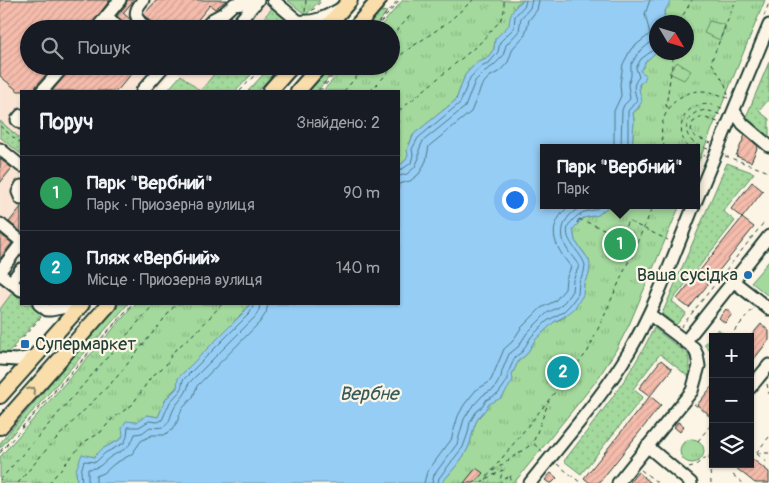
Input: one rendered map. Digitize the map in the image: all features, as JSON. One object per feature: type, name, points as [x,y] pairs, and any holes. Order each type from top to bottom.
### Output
[{"type":"main road","points":[[362,20],[379,0]]},
{"type":"main road","points":[[333,20],[347,4]]},
{"type":"main road","points":[[271,90],[284,75]]},
{"type":"main road","points":[[299,90],[312,75]]},
{"type":"main road","points":[[0,396],[81,305]]},
{"type":"main road","points":[[0,427],[108,305]]},
{"type":"street","points":[[104,20],[120,0]]},
{"type":"street","points":[[138,20],[136,17],[138,7],[143,0]]},
{"type":"street","points":[[273,0],[297,20]]},
{"type":"street","points":[[212,20],[234,4],[256,2]]},
{"type":"street","points":[[241,20],[256,2]]},
{"type":"street","points":[[318,20],[347,4]]},
{"type":"street","points":[[106,17],[110,20]]},
{"type":"street","points":[[700,190],[730,110],[769,25]]},
{"type":"street","points":[[43,90],[56,75]]},
{"type":"street","points":[[143,90],[156,75]]},
{"type":"street","points":[[730,110],[769,146]]},
{"type":"street","points":[[0,149],[20,165]]},
{"type":"street","points":[[530,483],[609,382],[629,352],[649,314],[692,209]]},
{"type":"street","points":[[0,224],[20,241]]},
{"type":"street","points":[[686,342],[769,236]]},
{"type":"street","points":[[20,243],[0,272],[20,289]]},
{"type":"street","points":[[11,282],[20,270]]},
{"type":"street","points":[[733,281],[769,309]]},
{"type":"street","points":[[43,307],[69,305]]},
{"type":"street","points":[[618,483],[692,391],[699,366],[694,348],[649,314]]},
{"type":"street","points":[[1,360],[17,360],[36,356]]},
{"type":"street","points":[[754,383],[769,365]]},
{"type":"street","points":[[647,446],[691,483]]},
{"type":"path","points":[[302,20],[306,0]]},
{"type":"path","points":[[382,20],[399,0]]},
{"type":"path","points":[[400,57],[447,23],[473,0]]},
{"type":"path","points":[[400,110],[480,43],[500,21],[504,11],[504,0]]},
{"type":"path","points":[[683,15],[692,0]]},
{"type":"path","points":[[664,144],[662,125],[669,108],[683,95],[692,92],[711,92],[729,98],[725,84],[711,62],[736,0]]},
{"type":"path","points":[[400,27],[411,15]]},
{"type":"path","points":[[669,108],[666,106],[673,60]]},
{"type":"path","points":[[241,90],[255,75]]},
{"type":"path","points":[[320,90],[333,75]]},
{"type":"path","points":[[345,90],[358,75]]},
{"type":"path","points":[[371,90],[386,75]]},
{"type":"path","points":[[685,144],[680,131],[686,113],[702,104],[730,110]]},
{"type":"path","points":[[695,144],[688,137],[686,126],[691,116],[706,110],[722,115]]},
{"type":"path","points":[[711,143],[694,136],[691,130],[693,122],[702,117],[719,122]]},
{"type":"path","points":[[0,126],[20,143]]},
{"type":"path","points":[[700,146],[708,149]]},
{"type":"path","points":[[723,156],[769,172]]},
{"type":"path","points":[[482,483],[588,351],[652,209]]},
{"type":"path","points":[[577,223],[581,215]]},
{"type":"path","points":[[579,219],[621,236],[628,221],[670,241]]},
{"type":"path","points":[[676,334],[765,221]]},
{"type":"path","points":[[732,333],[759,302]]},
{"type":"path","points":[[0,452],[131,305]]},
{"type":"path","points":[[0,480],[153,305]]},
{"type":"path","points":[[18,483],[52,443],[116,378],[175,305]]},
{"type":"path","points":[[49,483],[84,442],[100,433],[112,418],[132,406],[151,377],[166,365],[173,352],[200,328],[221,305]]},
{"type":"path","points":[[1,360],[43,307]]},
{"type":"path","points":[[769,379],[767,385],[769,394]]},
{"type":"path","points":[[490,473],[533,443],[549,400]]},
{"type":"path","points":[[688,400],[709,418]]},
{"type":"path","points":[[698,441],[712,423]]},
{"type":"path","points":[[756,454],[769,437]]},
{"type":"path","points":[[533,443],[544,452]]},
{"type":"path","points":[[756,454],[769,452]]},
{"type":"path","points":[[756,454],[769,464]]},
{"type":"path","points":[[675,470],[693,467],[709,456]]},
{"type":"path","points":[[555,462],[581,483]]},
{"type":"path","points":[[634,464],[658,483]]},
{"type":"path","points":[[710,468],[711,483]]},
{"type":"path","points":[[485,479],[503,470],[499,483],[511,475],[509,483]]},
{"type":"path","points":[[733,475],[743,483]]},
{"type":"shaded area","points":[[0,0],[278,0],[261,20],[20,20],[20,75],[169,75],[156,90],[20,90],[20,283],[0,309]]},
{"type":"shaded area","points":[[181,75],[213,75],[199,90]]},
{"type":"green space","points":[[287,0],[320,0],[306,15]]},
{"type":"green space","points":[[403,0],[524,0],[517,4],[510,25],[495,39],[494,49],[487,58],[478,61],[465,75],[456,100],[413,135],[407,150],[409,155],[400,165],[400,90],[324,90],[337,75],[400,75],[400,20],[386,20]]},
{"type":"green space","points":[[671,0],[765,0],[700,158],[700,144],[632,144],[633,113],[639,108],[640,71],[645,62],[649,58],[649,60],[694,60],[694,15],[664,15]]},
{"type":"green space","points":[[273,7],[287,20],[262,20]]},
{"type":"green space","points":[[378,12],[387,12],[380,20],[371,20]]},
{"type":"green space","points":[[709,21],[725,25],[720,40],[704,33]]},
{"type":"green space","points":[[677,62],[691,71],[684,80],[669,73]]},
{"type":"green space","points":[[769,62],[769,99],[759,111],[769,119],[769,139],[746,117]]},
{"type":"green space","points":[[181,75],[199,90],[168,90]]},
{"type":"green space","points":[[213,75],[251,75],[237,90],[201,90]]},
{"type":"green space","points":[[263,75],[272,75],[259,90],[249,90]]},
{"type":"green space","points":[[322,75],[331,75],[318,90],[309,90]]},
{"type":"green space","points":[[0,121],[20,138],[20,153],[0,137]]},
{"type":"green space","points":[[727,163],[754,173],[723,211],[735,221],[672,301],[686,313],[676,325],[662,314]]},
{"type":"green space","points":[[605,209],[678,209],[629,325],[616,350],[597,380],[514,483],[442,483],[465,453],[477,420],[512,374],[519,360],[526,355],[535,340],[554,322],[565,317],[583,295],[584,283],[589,274],[585,254],[575,241],[573,229],[583,218],[598,215]]},
{"type":"green space","points":[[769,261],[769,292],[767,295],[751,282]]},
{"type":"green space","points":[[15,289],[20,293],[20,305],[35,305],[44,312],[4,357],[0,356],[0,309]]},
{"type":"green space","points":[[118,305],[127,305],[0,448],[0,443]]},
{"type":"green space","points":[[134,305],[249,305],[166,399],[158,417],[147,415],[121,439],[102,449],[94,458],[76,470],[77,483],[0,483],[0,457]]},
{"type":"green space","points":[[654,328],[689,355],[689,377],[660,354],[633,389],[643,397],[581,474],[564,461],[624,380]]},
{"type":"green space","points":[[718,329],[723,333],[714,333]]},
{"type":"green space","points":[[709,339],[709,349],[704,345]]},
{"type":"green space","points":[[692,439],[697,440],[703,446],[703,456],[697,462],[692,463],[687,462],[681,456],[680,451],[681,446],[687,440]]},
{"type":"water","name":"Вербне","points":[[524,0],[671,0],[664,15],[649,15],[649,58],[640,71],[646,75],[644,81],[639,84],[641,102],[633,113],[632,144],[540,144],[540,209],[605,209],[598,215],[583,218],[573,229],[575,241],[589,260],[590,265],[589,274],[584,283],[583,295],[574,309],[554,322],[535,340],[526,355],[519,360],[512,374],[513,380],[507,390],[501,398],[489,404],[479,417],[465,453],[442,483],[77,483],[76,470],[82,454],[94,457],[102,449],[121,439],[123,436],[122,428],[126,421],[137,422],[147,415],[158,417],[166,399],[177,388],[178,378],[249,305],[400,305],[400,165],[406,160],[407,150],[414,134],[456,100],[465,75],[478,61],[487,58],[494,49],[495,39],[509,25],[513,10]]},
{"type":"building","points":[[0,0],[110,0],[95,20],[20,20],[20,75],[46,75],[36,86],[35,90],[20,91],[0,76]]},
{"type":"building","points":[[127,0],[134,0],[123,13],[130,20],[122,20],[117,16],[126,5]]},
{"type":"building","points":[[157,0],[227,0],[215,9],[210,5],[198,20],[149,20],[144,14]]},
{"type":"building","points":[[65,75],[130,75],[118,90],[53,90]]},
{"type":"building","points":[[745,135],[758,146],[751,162],[736,156]]},
{"type":"building","points":[[0,159],[12,168],[0,183]]},
{"type":"building","points":[[752,182],[763,191],[742,218],[731,209]]},
{"type":"building","points":[[20,208],[20,231],[9,222]]},
{"type":"building","points":[[742,218],[754,227],[689,308],[677,299]]},
{"type":"building","points":[[0,234],[12,243],[0,259]]},
{"type":"building","points":[[726,309],[732,314],[725,323],[719,318]]},
{"type":"building","points":[[761,324],[769,331],[769,340],[754,359],[754,333]]},
{"type":"building","points":[[661,360],[672,369],[650,396],[639,388]]},
{"type":"building","points":[[709,390],[709,414],[697,405]]},
{"type":"building","points":[[650,396],[661,405],[599,483],[590,483],[584,478]]},
{"type":"building","points":[[678,422],[684,426],[680,432],[674,427]]},
{"type":"building","points":[[754,460],[769,472],[769,483],[755,483],[736,468],[754,468]]},
{"type":"building","points":[[476,468],[483,473],[474,483],[464,483]]},
{"type":"building","points":[[638,472],[651,483],[629,483]]},
{"type":"building","points":[[551,473],[557,478],[552,483],[549,483],[545,480]]},
{"type":"place","name":"Парк \"Вербний\"","points":[[620,244]]},
{"type":"place","name":"Ваша сусідка","points":[[748,275]]},
{"type":"place","name":"Супермаркет","points":[[25,344]]},
{"type":"place","name":"Пляж «Вербний»","points":[[563,372]]}]
